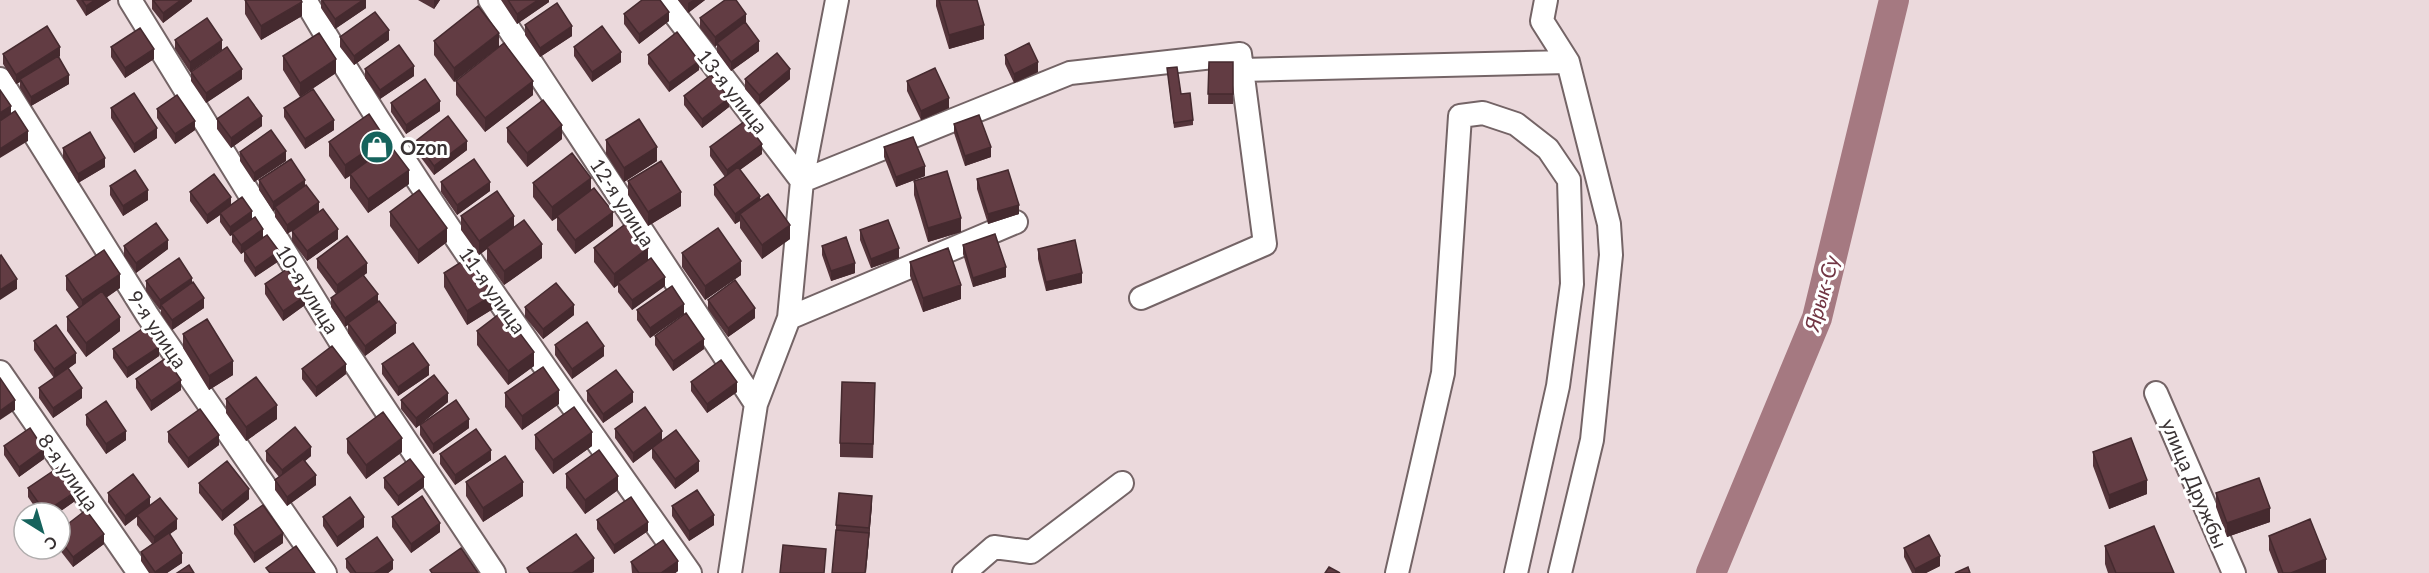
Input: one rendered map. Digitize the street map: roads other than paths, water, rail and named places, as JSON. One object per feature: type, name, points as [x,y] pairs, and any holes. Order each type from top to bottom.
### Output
[{"type":"street","name":"10-я улица","points":[[130,0],[343,346],[494,573]]},
{"type":"street","name":"11-я улица","points":[[305,0],[361,95],[485,280],[690,573]]},
{"type":"street","name":"12-я улица","points":[[490,0],[756,405]]},
{"type":"street","name":"13-я улица","points":[[664,0],[802,181]]},
{"type":"street","points":[[730,573],[756,405],[789,318],[802,181],[837,0]]},
{"type":"street","points":[[1546,0],[1542,21],[1568,62],[1609,224],[1611,255],[1592,440],[1560,573]]},
{"type":"street","points":[[802,181],[1070,73],[1240,54],[1265,244],[1141,297]]},
{"type":"street","points":[[1242,70],[1568,62]]},
{"type":"street","name":"9-я улица","points":[[0,79],[148,316],[325,573]]},
{"type":"street","points":[[1397,573],[1443,373],[1460,116],[1483,113],[1516,124],[1548,149],[1569,180],[1572,284],[1558,386],[1516,573]]},
{"type":"street","points":[[789,318],[1016,222]]},
{"type":"street","name":"8-я улица","points":[[0,372],[139,573]]},
{"type":"street","name":"улица Дружбы","points":[[2156,393],[2234,573]]},
{"type":"street","points":[[964,573],[994,547],[1031,552],[1122,483]]},
{"type":"waterway","name":"Ярык-Су","points":[[1711,573],[1817,318],[1894,0]]},
{"type":"place","name":"Ozon","points":[[377,147]]}]
